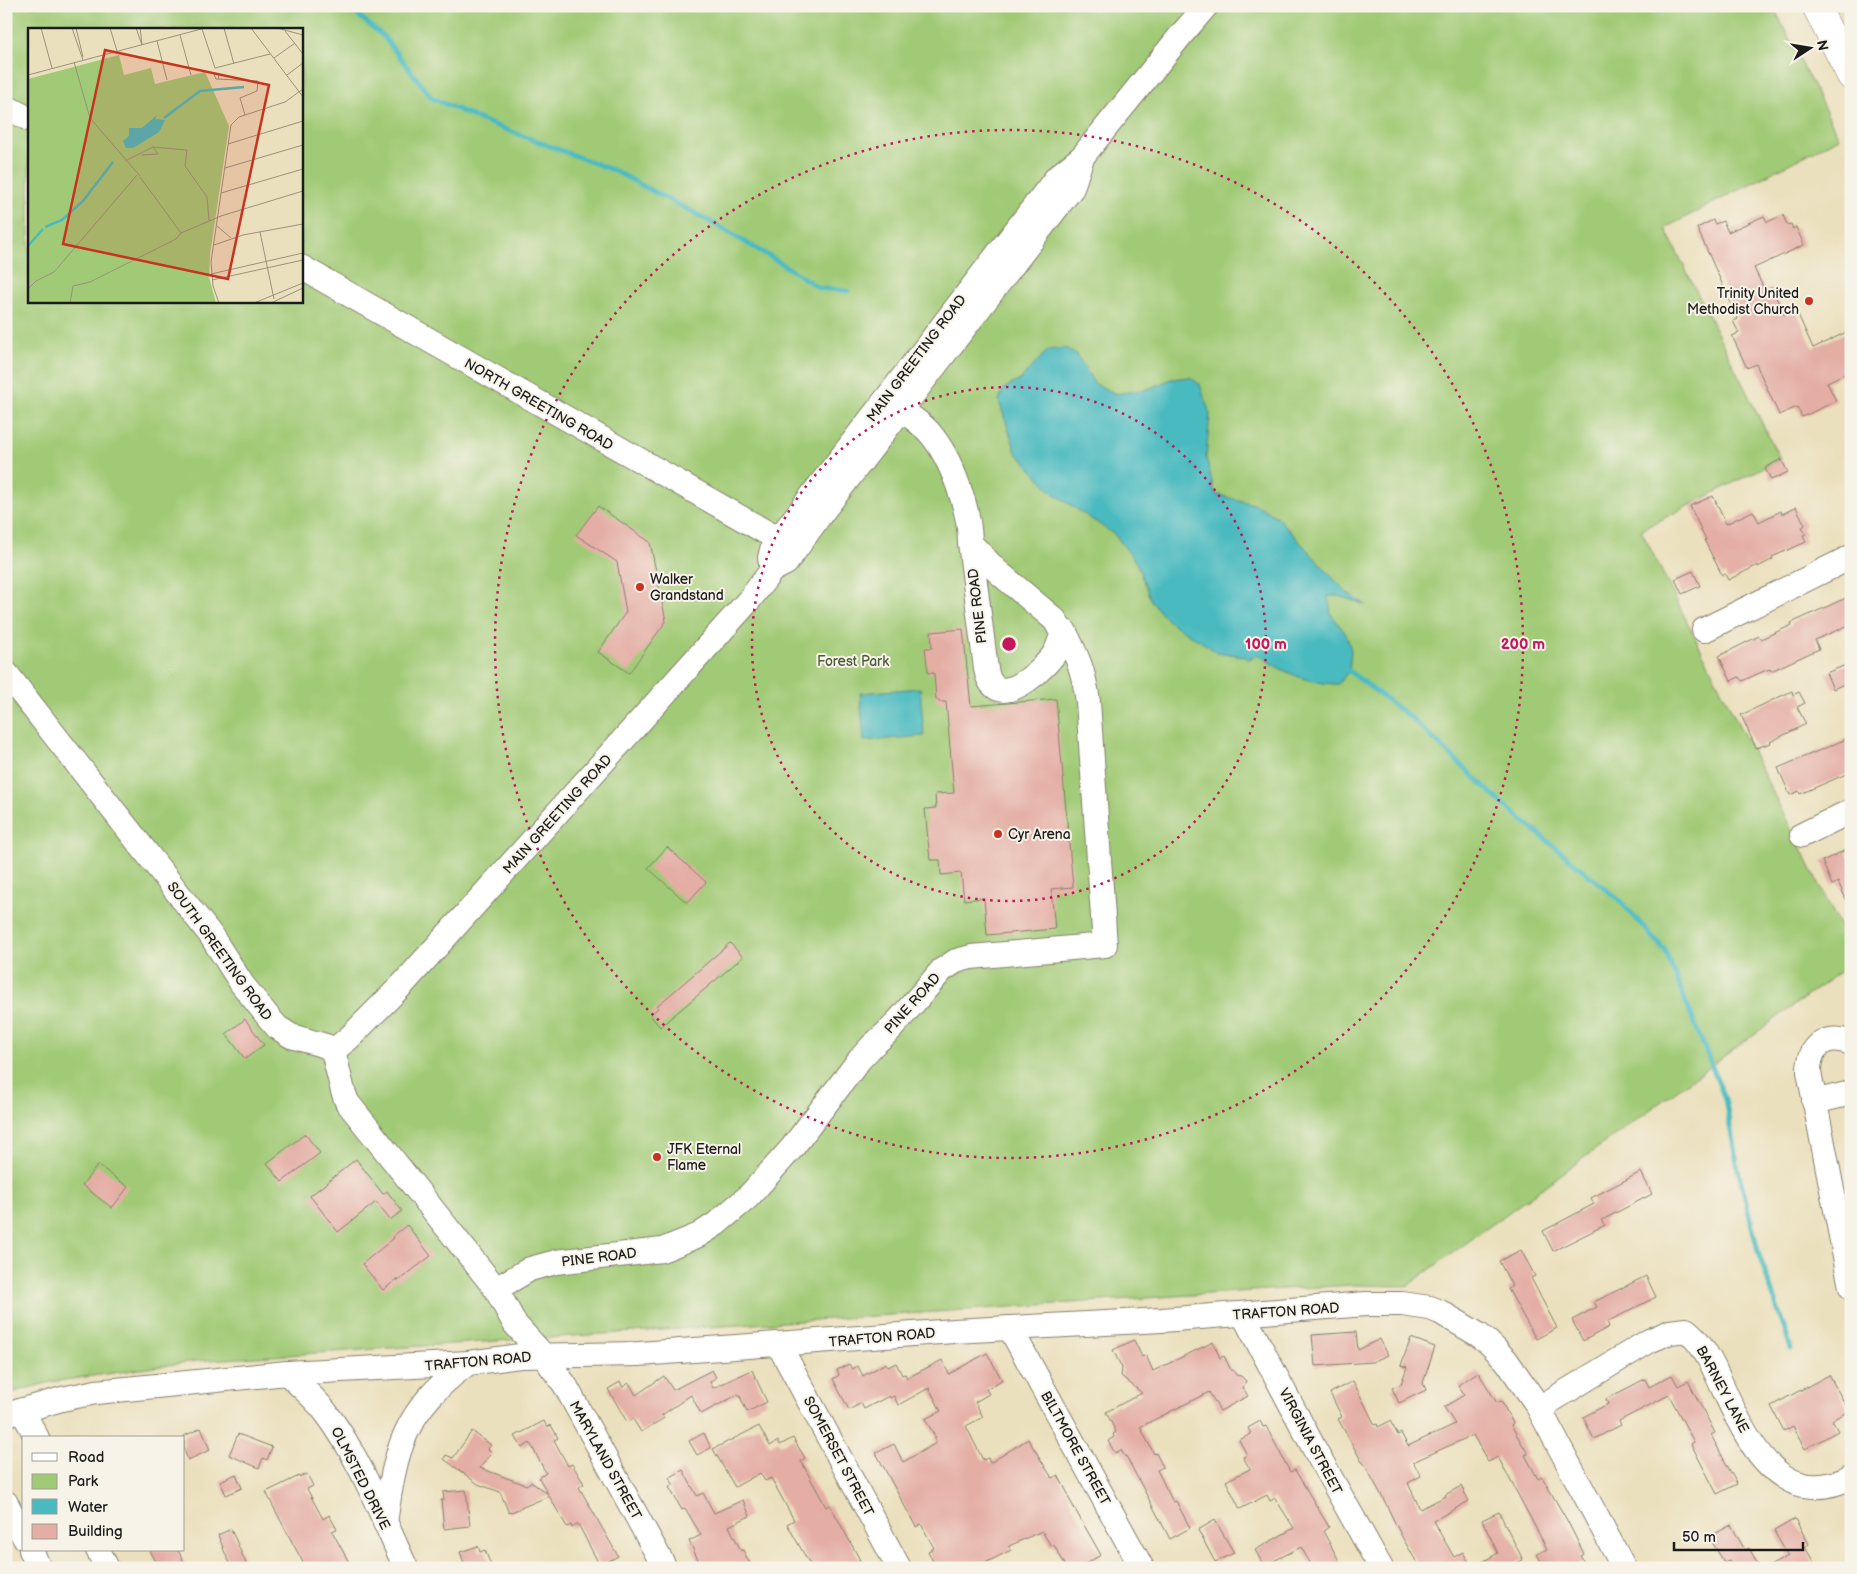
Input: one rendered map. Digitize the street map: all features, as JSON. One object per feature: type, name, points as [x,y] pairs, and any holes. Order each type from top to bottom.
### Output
[{"type":"main road","points":[[1816,6],[1851,76]]},
{"type":"street","name":"MAIN GREETING ROAD","points":[[333,1051],[369,1018],[423,962],[750,600],[772,570],[781,566],[789,558],[820,515],[893,404],[1057,176],[1082,157],[1206,6]]},
{"type":"street","points":[[6,107],[28,118]]},
{"type":"street","name":"NORTH GREETING ROAD","points":[[302,268],[778,539]]},
{"type":"street","name":"MAIN GREETING ROAD","points":[[772,570],[771,552],[778,539],[893,404]]},
{"type":"street","name":"PINE ROAD","points":[[893,404],[928,432],[944,455],[967,513],[970,525],[970,543],[983,658],[993,686],[1008,690],[1025,681],[1051,658],[1065,632]]},
{"type":"street","name":"PINE ROAD","points":[[496,1289],[530,1269],[556,1262],[662,1250],[699,1235],[716,1224],[748,1197],[792,1148],[872,1046],[891,1029],[942,970],[950,964],[971,957],[1105,945],[1088,702],[1081,664],[1065,632],[1061,631],[1055,620],[997,571],[970,543]]},
{"type":"street","points":[[1704,630],[1851,557]]},
{"type":"street","name":"SOUTH GREETING ROAD","points":[[6,673],[210,934],[242,984],[270,1019],[277,1027],[290,1036],[326,1046],[333,1051]]},
{"type":"street","points":[[1802,835],[1851,811]]},
{"type":"street","points":[[1851,1042],[1831,1040],[1818,1045],[1809,1064],[1814,1102],[1851,1287]]},
{"type":"street","points":[[333,1051],[347,1102],[496,1289],[515,1324],[543,1355]]},
{"type":"street","points":[[1814,1102],[1851,1093]]},
{"type":"street","name":"TRAFTON ROAD","points":[[14,1412],[96,1392],[288,1373],[468,1363],[520,1356],[638,1354],[1243,1314],[1366,1304],[1402,1304],[1430,1308],[1460,1324],[1488,1342],[1514,1370],[1539,1408],[1624,1568]]},
{"type":"street","name":"VIRGINIA STREET","points":[[1243,1314],[1315,1450],[1381,1568]]},
{"type":"street","name":"BILTMORE STREET","points":[[1010,1328],[1142,1568]]},
{"type":"street","name":"BARNEY LANE","points":[[1539,1408],[1649,1341],[1670,1332],[1686,1330],[1698,1341],[1712,1364],[1750,1442],[1773,1469],[1792,1481],[1810,1486],[1837,1483],[1851,1476]]},
{"type":"street","name":"SOMERSET STREET","points":[[779,1345],[899,1568]]},
{"type":"street","name":"MARYLAND STREET","points":[[543,1355],[565,1385],[664,1568]]},
{"type":"street","points":[[385,1523],[394,1467],[404,1436],[411,1422],[436,1389],[468,1363]]},
{"type":"street","name":"OLMSTED DRIVE","points":[[288,1373],[315,1400],[339,1432],[361,1471],[406,1568]]},
{"type":"street","points":[[14,1412],[36,1436]]},
{"type":"street","points":[[6,1503],[22,1533]]},
{"type":"street","points":[[31,1552],[40,1568]]},
{"type":"street","points":[[99,1552],[107,1568]]},
{"type":"green space","name":"Forest Park","points":[[6,6],[1773,6],[1839,138],[1665,228],[1780,459],[1641,530],[1851,948],[1851,964],[1407,1286],[1353,1285],[1267,1290],[196,1361],[51,1382],[6,1394]]},
{"type":"water","points":[[1065,348],[1077,355],[1094,383],[1116,394],[1148,389],[1171,379],[1190,377],[1200,385],[1210,414],[1206,457],[1215,494],[1257,505],[1277,517],[1347,593],[1366,605],[1339,596],[1328,596],[1331,614],[1346,634],[1351,650],[1349,671],[1338,684],[1317,682],[1296,676],[1277,667],[1259,655],[1248,659],[1243,656],[1217,652],[1167,620],[1151,601],[1136,562],[1115,535],[1053,493],[1016,452],[999,401],[1003,389],[1020,380],[1048,350]]},
{"type":"water","points":[[920,688],[924,736],[864,741],[860,693]]},
{"type":"building","points":[[1783,215],[1787,225],[1791,224],[1793,229],[1796,227],[1804,245],[1754,268],[1765,291],[1772,288],[1784,315],[1796,310],[1813,348],[1851,330],[1851,371],[1827,382],[1836,401],[1802,417],[1797,407],[1779,415],[1756,364],[1747,368],[1732,336],[1739,333],[1733,321],[1738,319],[1697,228],[1713,220],[1715,224],[1723,221],[1728,232],[1764,216],[1767,222]]},
{"type":"building","points":[[1781,459],[1788,472],[1771,480],[1765,468]]},
{"type":"building","points":[[1713,496],[1726,524],[1753,511],[1759,522],[1781,511],[1782,514],[1796,507],[1805,525],[1802,527],[1806,534],[1803,535],[1806,542],[1728,580],[1725,574],[1722,575],[1704,540],[1706,540],[1690,506]]},
{"type":"building","name":"Walker Grandstand","points":[[598,506],[650,542],[666,621],[629,673],[598,652],[626,612],[617,562],[576,535]]},
{"type":"building","points":[[1693,571],[1700,586],[1682,594],[1675,579]]},
{"type":"building","points":[[1846,598],[1851,609],[1851,624],[1815,640],[1819,649],[1771,671],[1770,669],[1764,671],[1742,681],[1739,677],[1731,681],[1719,656],[1759,636],[1761,639],[1792,625],[1791,623]]},
{"type":"building","name":"Cyr Arena","points":[[963,629],[971,706],[1056,699],[1073,887],[1051,889],[1055,929],[987,935],[984,898],[964,900],[961,873],[941,875],[940,860],[930,860],[925,809],[936,808],[935,794],[954,793],[946,702],[936,700],[934,673],[928,673],[925,648],[932,648],[931,632]]},
{"type":"building","points":[[1851,663],[1851,681],[1833,689],[1826,673]]},
{"type":"building","points":[[1792,691],[1793,695],[1799,692],[1805,703],[1797,707],[1806,724],[1771,743],[1756,748],[1741,715]]},
{"type":"building","points":[[1851,737],[1851,772],[1800,794],[1799,791],[1790,795],[1778,768]]},
{"type":"building","points":[[667,847],[706,882],[687,903],[648,868]]},
{"type":"building","points":[[1846,850],[1851,861],[1851,910],[1838,882],[1832,885],[1822,861]]},
{"type":"building","points":[[730,943],[743,957],[660,1027],[650,1015],[658,1008],[657,1006]]},
{"type":"building","points":[[245,1019],[264,1045],[245,1059],[226,1034]]},
{"type":"building","points":[[305,1134],[320,1153],[282,1182],[267,1163]]},
{"type":"building","points":[[356,1159],[383,1194],[387,1191],[402,1211],[390,1220],[376,1202],[338,1232],[310,1196]]},
{"type":"building","points":[[98,1165],[128,1187],[112,1208],[82,1185]]},
{"type":"building","points":[[1641,1172],[1652,1194],[1602,1220],[1605,1225],[1553,1251],[1543,1231],[1594,1204],[1591,1198]]},
{"type":"building","points":[[407,1225],[431,1256],[383,1290],[362,1264]]},
{"type":"building","points":[[1521,1250],[1535,1276],[1531,1278],[1557,1328],[1536,1339],[1508,1289],[1512,1286],[1499,1261]]},
{"type":"building","points":[[1646,1276],[1656,1297],[1607,1322],[1609,1327],[1583,1341],[1572,1320],[1597,1307],[1594,1302]]},
{"type":"building","points":[[1356,1332],[1358,1350],[1380,1339],[1388,1355],[1372,1362],[1315,1366],[1312,1335]]},
{"type":"building","points":[[1411,1338],[1435,1347],[1423,1383],[1426,1390],[1399,1403],[1392,1388],[1401,1384],[1407,1367],[1401,1365]]},
{"type":"building","points":[[1134,1340],[1142,1357],[1146,1355],[1153,1371],[1213,1342],[1220,1358],[1224,1356],[1231,1370],[1246,1381],[1243,1388],[1248,1396],[1220,1411],[1209,1392],[1140,1427],[1163,1467],[1157,1470],[1173,1502],[1176,1501],[1190,1528],[1170,1539],[1126,1456],[1121,1450],[1115,1453],[1108,1441],[1114,1437],[1113,1434],[1116,1432],[1106,1412],[1142,1393],[1121,1376],[1122,1368],[1113,1350]]},
{"type":"building","points":[[987,1353],[1002,1380],[986,1389],[989,1394],[975,1402],[983,1417],[966,1426],[983,1460],[988,1458],[990,1463],[1028,1439],[1052,1478],[1058,1475],[1068,1497],[1101,1555],[1078,1568],[1067,1568],[1054,1545],[1051,1546],[1042,1531],[1009,1546],[1011,1550],[985,1563],[988,1568],[936,1568],[928,1551],[934,1548],[921,1524],[916,1527],[876,1453],[894,1444],[903,1462],[936,1443],[934,1439],[936,1438],[925,1419],[941,1411],[929,1388],[898,1405],[894,1396],[890,1398],[889,1396],[864,1409],[861,1403],[849,1410],[833,1379],[839,1375],[837,1370],[849,1364],[852,1369],[858,1366],[863,1376],[886,1363],[888,1367],[896,1363],[902,1375],[905,1374],[907,1378],[942,1360],[949,1374]]},
{"type":"building","points":[[712,1370],[716,1377],[710,1382],[713,1388],[752,1370],[767,1402],[747,1412],[739,1394],[701,1414],[691,1395],[662,1415],[664,1418],[641,1432],[633,1419],[627,1422],[608,1389],[620,1382],[623,1387],[629,1383],[636,1395],[664,1376],[673,1390]]},
{"type":"building","points":[[1478,1372],[1497,1403],[1501,1401],[1513,1423],[1511,1425],[1528,1454],[1525,1455],[1538,1479],[1542,1477],[1568,1522],[1584,1554],[1580,1556],[1584,1562],[1573,1568],[1544,1568],[1537,1554],[1547,1549],[1498,1457],[1488,1462],[1473,1435],[1413,1462],[1421,1476],[1408,1483],[1420,1509],[1461,1486],[1469,1501],[1433,1521],[1454,1557],[1463,1552],[1472,1568],[1420,1568],[1338,1419],[1342,1417],[1330,1393],[1353,1381],[1375,1425],[1377,1424],[1378,1427],[1390,1421],[1398,1435],[1401,1433],[1408,1446],[1455,1424],[1444,1407],[1464,1395],[1458,1385]]},
{"type":"building","points":[[1672,1375],[1678,1386],[1688,1381],[1715,1433],[1711,1435],[1737,1484],[1717,1494],[1691,1444],[1694,1442],[1669,1395],[1619,1421],[1621,1425],[1594,1439],[1583,1417],[1608,1404],[1606,1399],[1645,1379],[1649,1387]]},
{"type":"building","points":[[1829,1375],[1849,1411],[1832,1420],[1838,1431],[1805,1449],[1793,1426],[1784,1431],[1771,1406]]},
{"type":"building","points":[[544,1421],[547,1427],[551,1425],[558,1438],[554,1440],[568,1466],[572,1464],[584,1484],[579,1487],[618,1556],[600,1566],[578,1524],[572,1528],[571,1525],[567,1527],[549,1496],[509,1513],[500,1492],[478,1484],[444,1459],[446,1455],[453,1458],[472,1431],[491,1445],[488,1449],[492,1452],[480,1468],[526,1485],[531,1482],[548,1494],[539,1478],[546,1473],[530,1443],[522,1448],[515,1436]]},
{"type":"building","points":[[1260,1421],[1263,1427],[1266,1426],[1290,1472],[1295,1470],[1329,1527],[1323,1531],[1343,1568],[1313,1568],[1301,1547],[1264,1566],[1255,1550],[1294,1528],[1275,1498],[1270,1501],[1267,1495],[1240,1509],[1226,1481],[1250,1469],[1243,1457],[1247,1455],[1239,1440],[1251,1434],[1248,1428]]},
{"type":"building","points":[[759,1426],[770,1446],[778,1441],[780,1445],[793,1438],[805,1458],[801,1461],[826,1507],[830,1505],[860,1560],[845,1568],[812,1568],[787,1524],[794,1520],[771,1478],[765,1481],[760,1473],[735,1487],[713,1449]]},
{"type":"building","points":[[201,1428],[210,1450],[188,1460],[185,1452],[184,1436]]},
{"type":"building","points":[[704,1433],[711,1448],[697,1455],[689,1441]]},
{"type":"building","points":[[238,1434],[272,1447],[267,1460],[263,1458],[259,1468],[229,1455]]},
{"type":"building","points":[[683,1470],[697,1496],[703,1493],[714,1513],[743,1500],[750,1516],[729,1526],[752,1568],[702,1568],[689,1541],[701,1535],[685,1508],[682,1510],[669,1487],[674,1485],[669,1478]]},
{"type":"building","points":[[236,1474],[242,1488],[226,1495],[220,1481]]},
{"type":"building","points":[[307,1474],[313,1486],[307,1489],[323,1519],[329,1515],[337,1529],[332,1531],[352,1568],[306,1568],[266,1492]]},
{"type":"building","points":[[466,1490],[470,1526],[444,1529],[441,1500],[444,1500],[443,1492]]},
{"type":"building","points":[[1499,1512],[1523,1560],[1506,1568],[1472,1568],[1498,1553],[1482,1520]]},
{"type":"building","points":[[1795,1519],[1809,1544],[1805,1547],[1817,1568],[1766,1568],[1788,1556],[1774,1531]]},
{"type":"building","points":[[1215,1520],[1234,1553],[1215,1562],[1198,1530]]},
{"type":"building","points":[[1731,1525],[1745,1550],[1749,1548],[1760,1568],[1733,1568],[1729,1560],[1724,1562],[1709,1537]]},
{"type":"building","points":[[231,1529],[248,1568],[231,1568],[218,1535]]},
{"type":"building","points":[[478,1546],[480,1552],[485,1550],[492,1568],[466,1568],[460,1552]]},
{"type":"building","points":[[151,1552],[179,1552],[187,1568],[159,1568]]},
{"type":"waterway","points":[[347,6],[383,36],[432,98],[481,120],[615,171],[711,222],[819,288],[848,291]]},
{"type":"waterway","points":[[1349,671],[1411,718],[1503,804],[1619,900],[1665,950],[1725,1099],[1738,1169],[1759,1255],[1791,1348]]},
{"type":"place","name":"Trinity United Methodist Church","points":[[1809,301]]},
{"type":"place","name":"Walker Grandstand","points":[[640,587]]},
{"type":"place","name":"Cyr Arena","points":[[998,834]]},
{"type":"place","name":"JFK Eternal Flame","points":[[657,1157]]}]
